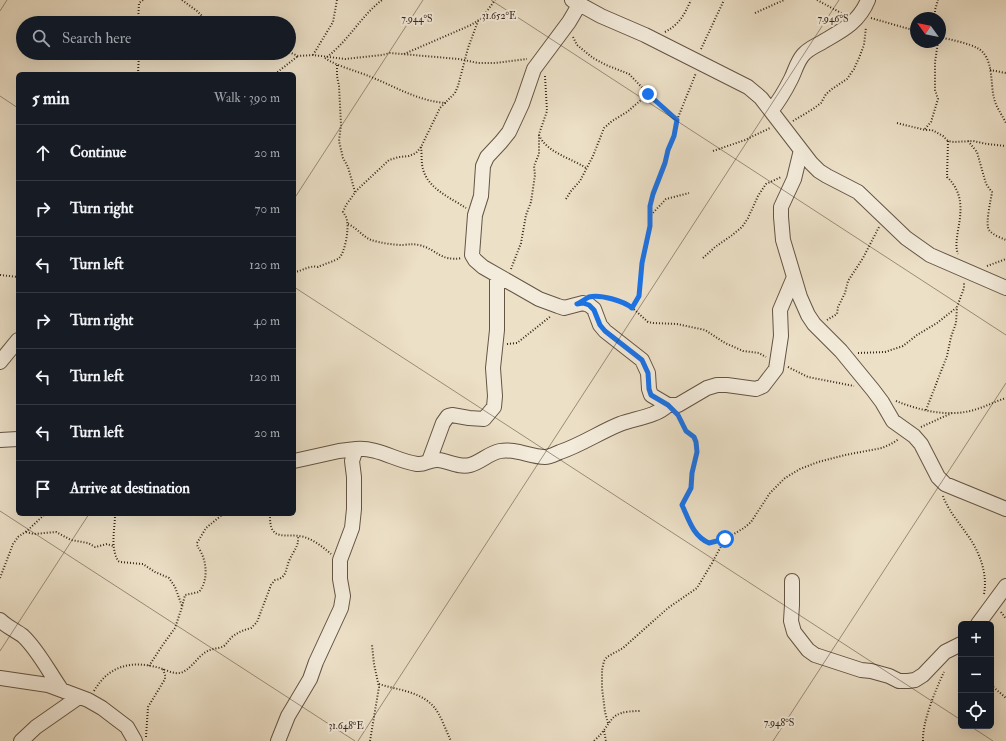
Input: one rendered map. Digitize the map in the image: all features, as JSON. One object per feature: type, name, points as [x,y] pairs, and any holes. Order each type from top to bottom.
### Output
[{"type":"street","points":[[771,111],[783,95],[802,56],[809,49],[860,21],[868,0]]},
{"type":"street","points":[[794,277],[780,310],[781,324],[776,369],[763,386],[756,390],[718,385],[707,388],[678,405],[668,405],[651,395],[648,373],[642,360],[605,331],[600,325],[594,310],[589,305],[583,303],[571,306],[540,299],[483,267],[475,260],[473,257],[472,246],[475,215],[480,196],[483,166],[487,157],[509,132],[522,104],[534,68],[569,22],[576,2],[601,16],[650,38],[748,87],[761,98],[819,171],[858,192],[906,238],[930,255],[1006,288]]},
{"type":"street","points":[[801,150],[794,179],[781,207],[783,240],[803,303],[814,324],[873,390],[893,421],[910,432],[921,444],[938,477],[945,484],[1006,509]]},
{"type":"street","points":[[429,461],[443,423],[448,416],[452,415],[484,419],[494,407],[495,396],[493,356],[496,344],[499,276]]},
{"type":"street","points":[[0,362],[16,342]]},
{"type":"street","points":[[296,461],[314,458],[339,451],[364,448],[378,451],[416,464],[424,464],[429,461],[436,460],[454,465],[468,466],[480,462],[499,451],[509,450],[545,457],[566,450],[620,424],[661,411],[668,405]]},
{"type":"street","points":[[0,440],[16,439]]},
{"type":"street","points":[[278,741],[288,716],[310,679],[316,662],[341,608],[343,596],[340,579],[340,560],[352,528],[354,509],[354,477],[352,461],[356,449]]},
{"type":"street","points":[[792,581],[791,620],[794,632],[808,650],[816,655],[861,670],[889,676],[899,681],[908,681],[915,680],[923,676],[945,652],[958,646]]},
{"type":"street","points":[[980,621],[1006,586]]},
{"type":"street","points":[[0,620],[4,625],[22,635],[61,689]]},
{"type":"street","points":[[0,678],[48,685],[84,699],[102,708],[127,727],[135,741]]},
{"type":"street","points":[[21,741],[36,727],[84,699]]},
{"type":"path","points":[[138,16],[139,3],[143,0]]},
{"type":"path","points":[[182,0],[202,16]]},
{"type":"path","points":[[312,55],[333,22],[336,0]]},
{"type":"path","points":[[326,57],[339,48],[365,16],[382,0]]},
{"type":"path","points":[[403,54],[442,39],[478,21],[489,10],[495,0]]},
{"type":"path","points":[[650,38],[664,33],[674,27],[680,21],[691,0]]},
{"type":"path","points":[[632,308],[639,296],[642,263],[650,226],[650,206],[653,194],[665,163],[668,150],[674,136],[677,120],[698,62],[724,0]]},
{"type":"path","points":[[755,13],[784,0]]},
{"type":"path","points":[[713,151],[760,134],[813,109],[821,103],[826,94],[847,79],[854,69],[864,45],[864,33],[860,21],[817,0]]},
{"type":"path","points":[[935,12],[938,0]]},
{"type":"path","points":[[868,17],[910,28]]},
{"type":"path","points":[[296,272],[312,266],[318,267],[340,257],[345,248],[348,224],[343,212],[344,208],[355,193],[389,160],[409,156],[416,153],[421,147],[440,108],[455,93],[468,48],[478,21]]},
{"type":"path","points":[[569,22],[577,45],[606,65],[629,74],[648,94],[677,120]]},
{"type":"path","points":[[946,39],[978,48],[985,54],[990,70],[994,100],[1006,123]]},
{"type":"path","points":[[925,130],[931,122],[936,110],[938,99],[935,90],[937,48]]},
{"type":"path","points":[[298,56],[312,55],[345,59],[390,53],[465,60],[478,63],[495,63],[541,58],[546,79],[547,111],[539,134],[539,154],[534,166],[535,175],[531,202],[526,215],[521,243],[511,270],[499,276]]},
{"type":"path","points":[[326,57],[337,65],[370,77],[410,95],[435,102],[446,103]]},
{"type":"path","points":[[138,72],[139,60]]},
{"type":"path","points":[[278,72],[293,60]]},
{"type":"path","points":[[337,65],[341,125],[339,141],[355,193]]},
{"type":"path","points":[[990,70],[1006,73]]},
{"type":"path","points":[[566,199],[580,181],[593,156],[604,128],[627,112],[648,94]]},
{"type":"path","points":[[897,123],[938,132],[948,141],[968,141],[1006,146]]},
{"type":"path","points":[[539,134],[541,140],[554,151],[586,168]]},
{"type":"path","points":[[926,410],[947,356],[956,323],[957,307],[964,288],[964,270],[955,247],[960,221],[960,196],[955,185],[947,177],[948,141]]},
{"type":"path","points":[[968,141],[977,152],[986,184],[992,192],[988,221],[989,230],[1006,240]]},
{"type":"path","points":[[421,147],[423,169],[427,179],[432,185],[475,215]]},
{"type":"path","points":[[703,258],[742,227],[766,184],[782,177],[797,167]]},
{"type":"path","points":[[650,216],[666,198],[689,193]]},
{"type":"path","points":[[814,324],[830,319],[837,314],[848,281],[863,258],[883,217]]},
{"type":"path","points":[[348,224],[355,227],[369,239],[377,242],[420,245],[454,260],[473,257]]},
{"type":"path","points":[[977,276],[980,270],[1006,260]]},
{"type":"path","points":[[0,275],[16,277]]},
{"type":"path","points":[[496,344],[517,343],[550,317],[589,297],[597,296],[628,304],[648,322],[689,326],[705,330],[725,343],[743,351],[759,353],[808,377],[873,390]]},
{"type":"path","points":[[845,357],[863,352],[885,352],[898,348],[937,324],[957,307]]},
{"type":"path","points":[[894,401],[933,412],[952,413],[976,410],[1006,398]]},
{"type":"path","points":[[668,405],[678,415],[686,431],[694,437],[696,442],[697,452],[692,473],[691,488],[682,505],[699,538],[709,543],[725,539],[744,528],[751,522],[770,493],[785,478],[800,469],[818,462],[861,451],[882,448],[910,432],[952,413]]},
{"type":"path","points":[[938,477],[945,502],[971,539],[980,558],[984,577],[984,596]]},
{"type":"path","points":[[0,578],[13,544],[18,537],[26,532],[43,516]]},
{"type":"path","points":[[115,516],[113,546],[116,559],[120,562],[143,564],[155,572],[169,578],[175,587],[182,607]]},
{"type":"path","points":[[149,666],[175,628],[185,595],[199,592],[206,578],[202,552],[196,546],[206,528],[220,516]]},
{"type":"path","points":[[270,516],[272,528],[276,534],[282,536],[309,538],[316,542],[340,563]]},
{"type":"path","points":[[26,532],[34,534],[56,532],[71,540],[95,547],[107,544],[113,546]]},
{"type":"path","points":[[84,699],[100,680],[113,670],[126,665],[149,666],[174,673],[181,673],[188,669],[207,651],[218,649],[244,629],[251,628],[256,622],[271,585],[275,580],[279,580],[286,573],[288,562],[298,544],[298,536]]},
{"type":"path","points":[[608,723],[602,688],[602,670],[604,661],[607,657],[623,648],[668,608],[697,588],[725,539]]},
{"type":"path","points":[[370,741],[378,700],[379,684],[376,680],[377,676],[372,645]]},
{"type":"path","points":[[923,741],[923,731],[932,701],[946,666]]},
{"type":"path","points":[[147,741],[148,707],[165,679],[163,669]]},
{"type":"path","points":[[379,684],[415,694],[427,701],[434,708],[451,741]]},
{"type":"path","points":[[994,688],[1006,698]]},
{"type":"path","points":[[594,741],[618,713],[626,711],[640,711]]},
{"type":"path","points":[[604,731],[606,741]]},
{"type":"route","points":[[648,94],[677,120],[674,136],[655,187],[650,206],[650,226],[642,263],[639,296],[632,308],[628,304],[597,296],[589,297],[577,304],[583,303],[589,305],[594,310],[600,325],[605,331],[642,360],[648,373],[651,395],[657,400],[668,405],[678,415],[686,431],[694,437],[697,452],[692,473],[691,488],[682,505],[689,522],[699,538],[709,543],[725,539]]}]
